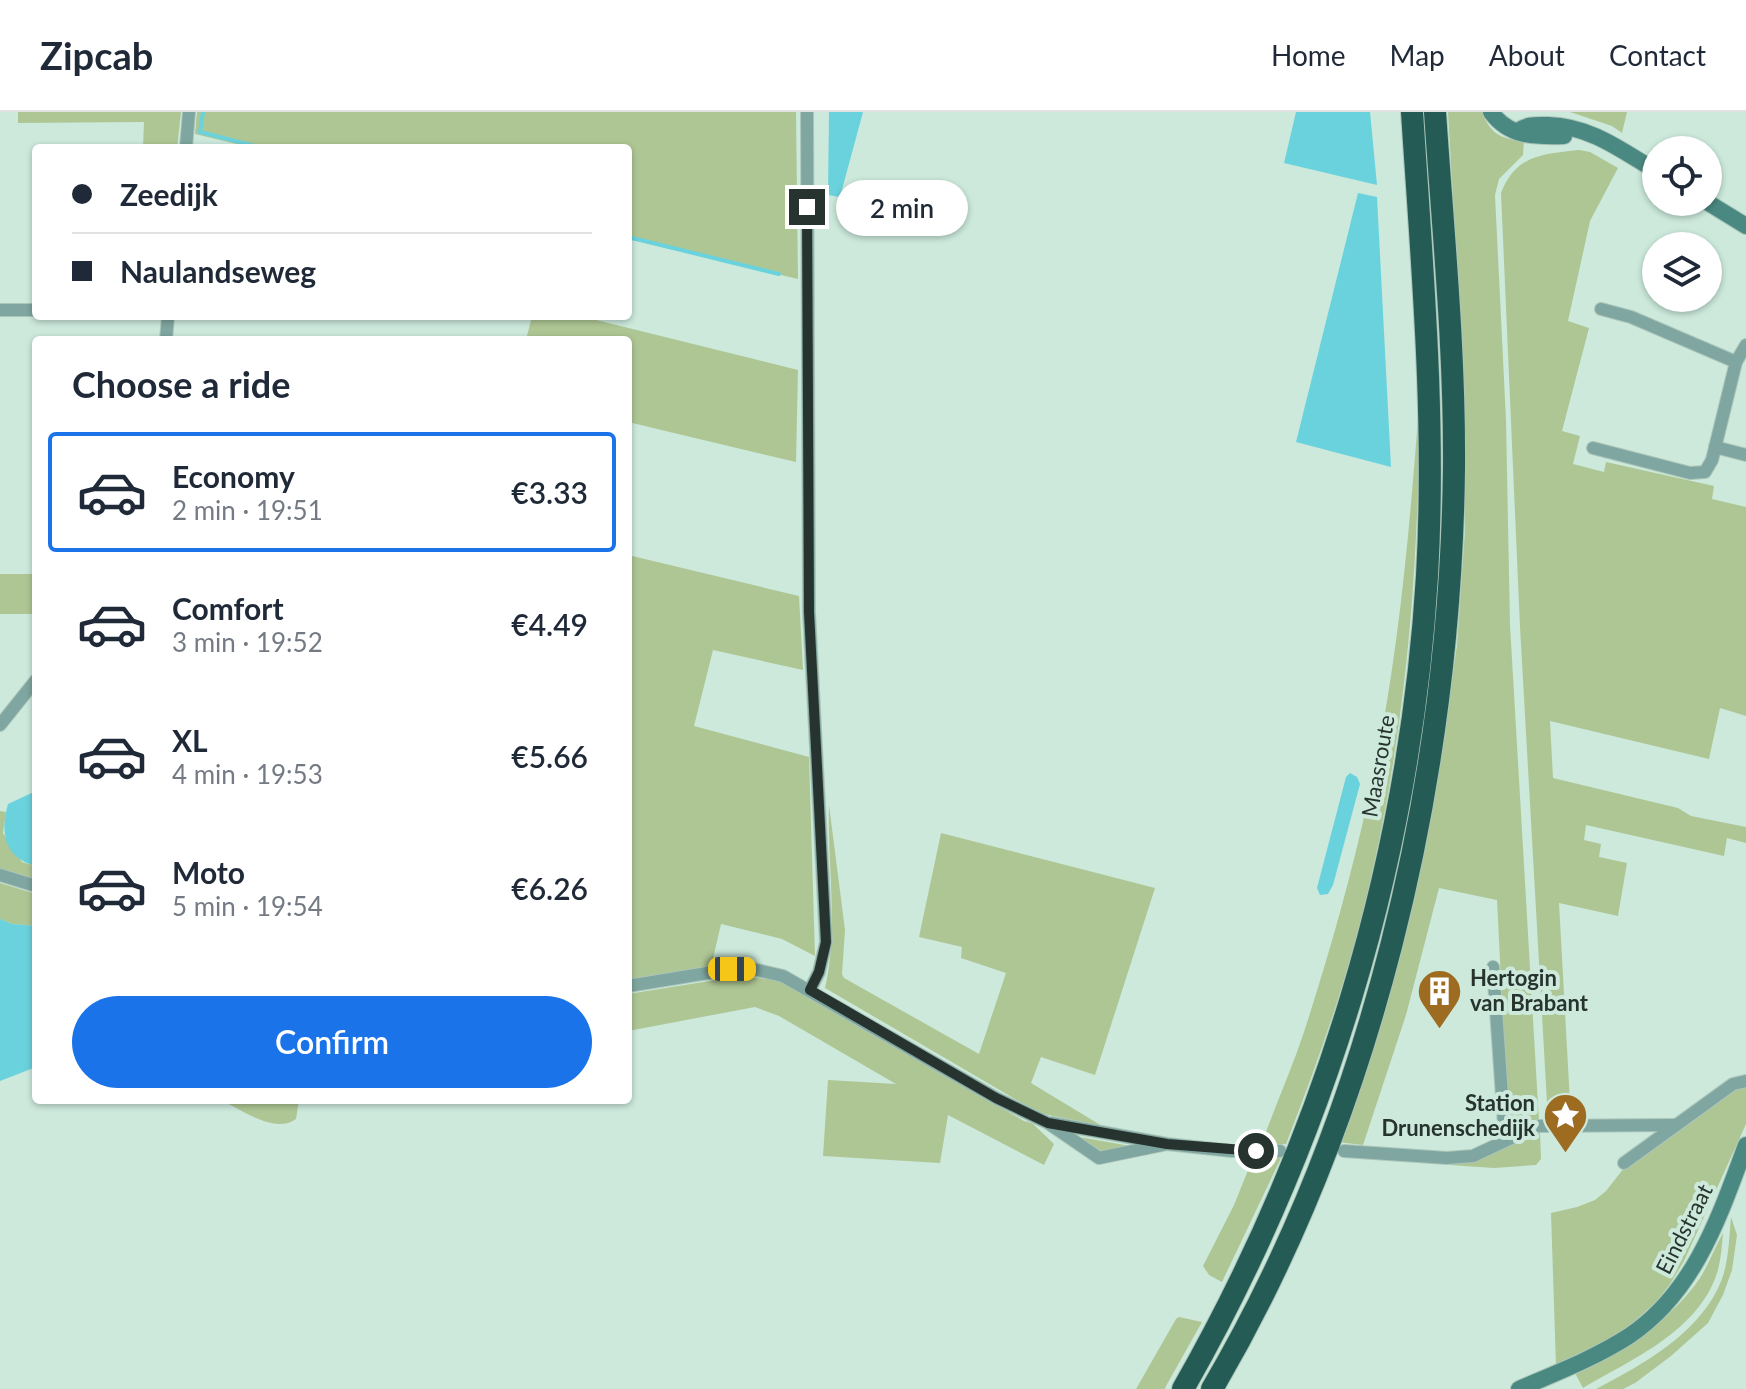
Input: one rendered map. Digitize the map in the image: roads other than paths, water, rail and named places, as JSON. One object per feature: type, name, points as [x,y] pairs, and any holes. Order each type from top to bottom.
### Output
[{"type":"highway","name":"Maasroute","points":[[1183,1389],[1265,1226],[1313,1111],[1372,924],[1403,775],[1423,620],[1430,464],[1429,380],[1412,112]]},
{"type":"highway","points":[[1212,1389],[1286,1244],[1336,1120],[1371,1018],[1395,932],[1430,761],[1446,629],[1454,466],[1452,379],[1435,112]]},
{"type":"main road","points":[[1491,112],[1500,124],[1527,137],[1592,135],[1642,163]]},
{"type":"main road","points":[[1722,211],[1746,226]]},
{"type":"main road","name":"Eindstraat","points":[[1519,1389],[1604,1351],[1632,1334],[1664,1305],[1695,1266],[1742,1172],[1746,1145]]},
{"type":"street","points":[[186,144],[189,112]]},
{"type":"street","points":[[807,112],[809,612],[826,928],[819,972],[810,990]]},
{"type":"street","points":[[1601,309],[1631,317],[1736,362]]},
{"type":"street","points":[[0,310],[32,310]]},
{"type":"street","points":[[1593,448],[1690,473],[1705,472],[1715,447],[1736,362],[1746,345]]},
{"type":"street","points":[[1715,447],[1746,455]]},
{"type":"street","points":[[0,725],[32,685]]},
{"type":"street","points":[[0,875],[32,885]]},
{"type":"street","points":[[1493,967],[1505,1139]]},
{"type":"street","points":[[632,985],[719,970],[753,969],[783,976],[996,1098],[1048,1123],[1099,1158],[1167,1144]]},
{"type":"street","points":[[1624,1163],[1733,1084],[1746,1081]]},
{"type":"street","points":[[1048,1123],[1167,1144],[1232,1151],[1280,1151]]},
{"type":"street","points":[[1344,1151],[1447,1158],[1473,1156],[1537,1126],[1676,1125]]},
{"type":"water","points":[[829,112],[863,112],[840,197],[828,195]]},
{"type":"water","points":[[1296,112],[1370,112],[1377,185],[1284,163]]},
{"type":"water","points":[[1358,193],[1377,197],[1391,467],[1296,442]]},
{"type":"water","points":[[1350,773],[1357,777],[1360,784],[1333,885],[1328,894],[1320,895],[1317,888],[1346,777]]},
{"type":"water","points":[[32,793],[32,865],[17,857],[7,843],[4,825],[8,804]]},
{"type":"water","points":[[0,919],[12,924],[32,926],[32,1069],[0,1081]]},
{"type":"waterway","points":[[203,112],[200,132],[247,144]]},
{"type":"waterway","points":[[632,238],[779,274]]},
{"type":"place","name":"Hertogin van Brabant","points":[[1439,1030]]},
{"type":"place","name":"Station Drunenschedijk","points":[[1566,1155]]}]
